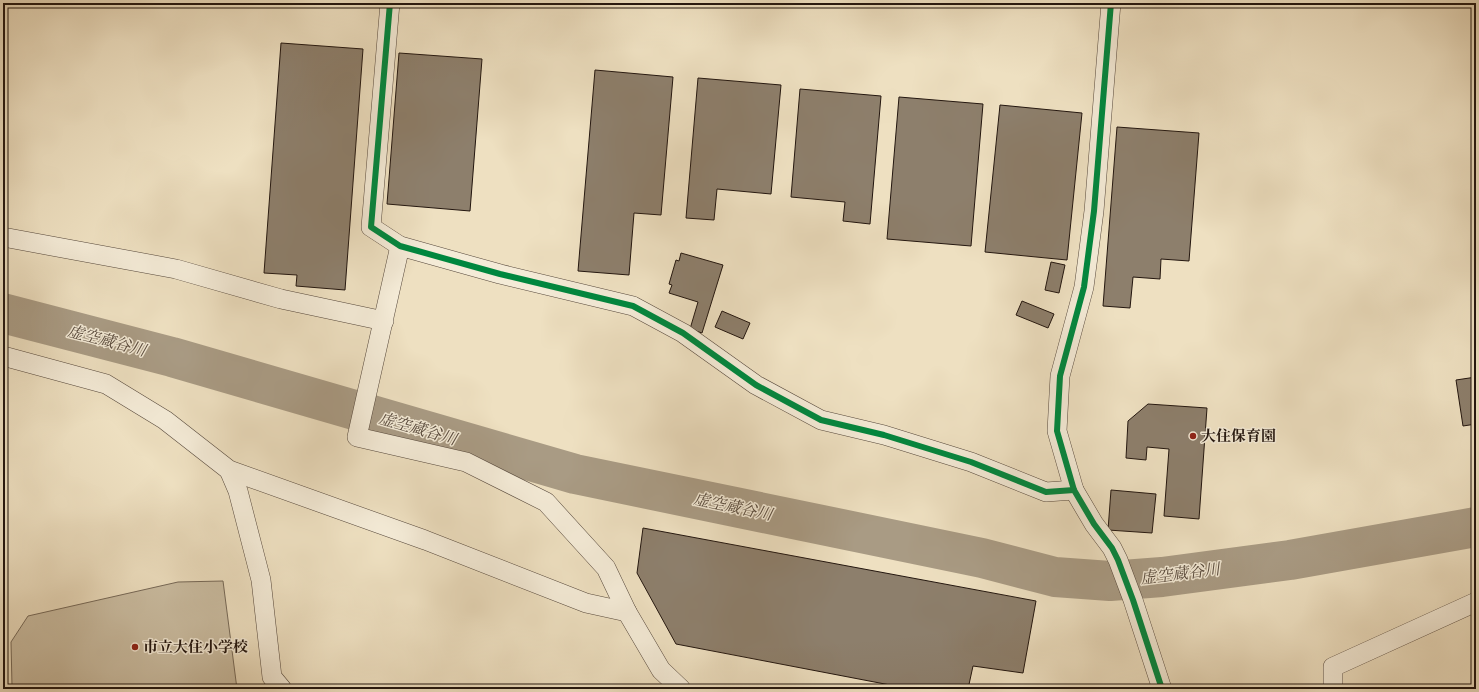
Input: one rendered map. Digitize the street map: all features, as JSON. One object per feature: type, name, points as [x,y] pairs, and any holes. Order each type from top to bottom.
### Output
[{"type":"street","points":[[390,3],[371,227],[400,246],[500,274],[633,306],[683,333],[756,385],[822,420],[884,435],[971,462],[1046,492],[1074,490]]},
{"type":"street","points":[[1111,3],[1094,211],[1084,287],[1060,376],[1057,430],[1074,490],[1094,524],[1112,548],[1118,560],[1133,600],[1162,689]]},
{"type":"street","points":[[3,237],[176,269],[281,299],[384,321]]},
{"type":"street","points":[[400,246],[357,437],[466,462],[546,502],[606,568],[627,612],[661,670],[681,689]]},
{"type":"street","points":[[3,356],[106,384],[165,420],[229,470],[425,540],[586,603],[627,612]]},
{"type":"street","points":[[229,470],[238,491],[261,580],[272,677],[282,689]]},
{"type":"street","points":[[1333,689],[1334,667],[1476,602]]},
{"type":"shaded area","name":"市立大住小学校","points":[[223,581],[237,689],[19,689],[12,686],[11,642],[28,616],[178,582]]},
{"type":"building","points":[[281,43],[363,49],[345,290],[296,286],[297,275],[264,273]]},
{"type":"building","points":[[399,53],[482,59],[470,211],[387,204]]},
{"type":"building","points":[[595,70],[673,77],[661,215],[634,213],[629,275],[578,271]]},
{"type":"building","points":[[698,78],[781,85],[771,194],[717,189],[714,220],[686,218]]},
{"type":"building","points":[[800,89],[881,96],[870,224],[843,221],[845,202],[791,197]]},
{"type":"building","points":[[899,97],[983,104],[971,246],[887,239]]},
{"type":"building","points":[[1000,105],[1082,113],[1067,260],[985,252]]},
{"type":"building","points":[[1117,127],[1199,133],[1189,261],[1161,259],[1160,279],[1133,277],[1130,308],[1103,306]]},
{"type":"building","points":[[681,253],[723,265],[702,333],[690,329],[698,302],[669,293],[672,285],[669,284],[676,260],[679,261]]},
{"type":"building","points":[[1051,262],[1065,265],[1059,293],[1045,290]]},
{"type":"building","points":[[1022,301],[1054,314],[1048,328],[1016,315]]},
{"type":"building","points":[[722,311],[750,323],[743,339],[715,327]]},
{"type":"building","points":[[1476,377],[1476,424],[1463,426],[1456,380]]},
{"type":"building","points":[[1148,404],[1207,408],[1199,519],[1164,516],[1169,449],[1147,447],[1146,460],[1126,458],[1128,421]]},
{"type":"building","points":[[1111,490],[1156,494],[1152,533],[1108,530]]},
{"type":"building","points":[[643,528],[1036,601],[1023,673],[973,666],[968,689],[911,689],[676,644],[637,573]]},
{"type":"waterway","name":"虚空蔵谷川","points":[[3,313],[172,357],[575,474],[982,558],[1055,577],[1110,581],[1162,577],[1290,560],[1476,527]]},
{"type":"cycle path","points":[[390,3],[371,227],[400,246],[500,274],[633,306],[683,333],[756,385],[821,420],[884,435],[971,462],[1046,492],[1074,490]]},
{"type":"cycle path","points":[[1111,3],[1094,211],[1084,287],[1060,376],[1057,431],[1074,490],[1094,524],[1112,548],[1118,560],[1133,600],[1162,689]]},
{"type":"place","name":"大住保育園","points":[[1193,436]]},
{"type":"place","name":"市立大住小学校","points":[[135,647]]}]
